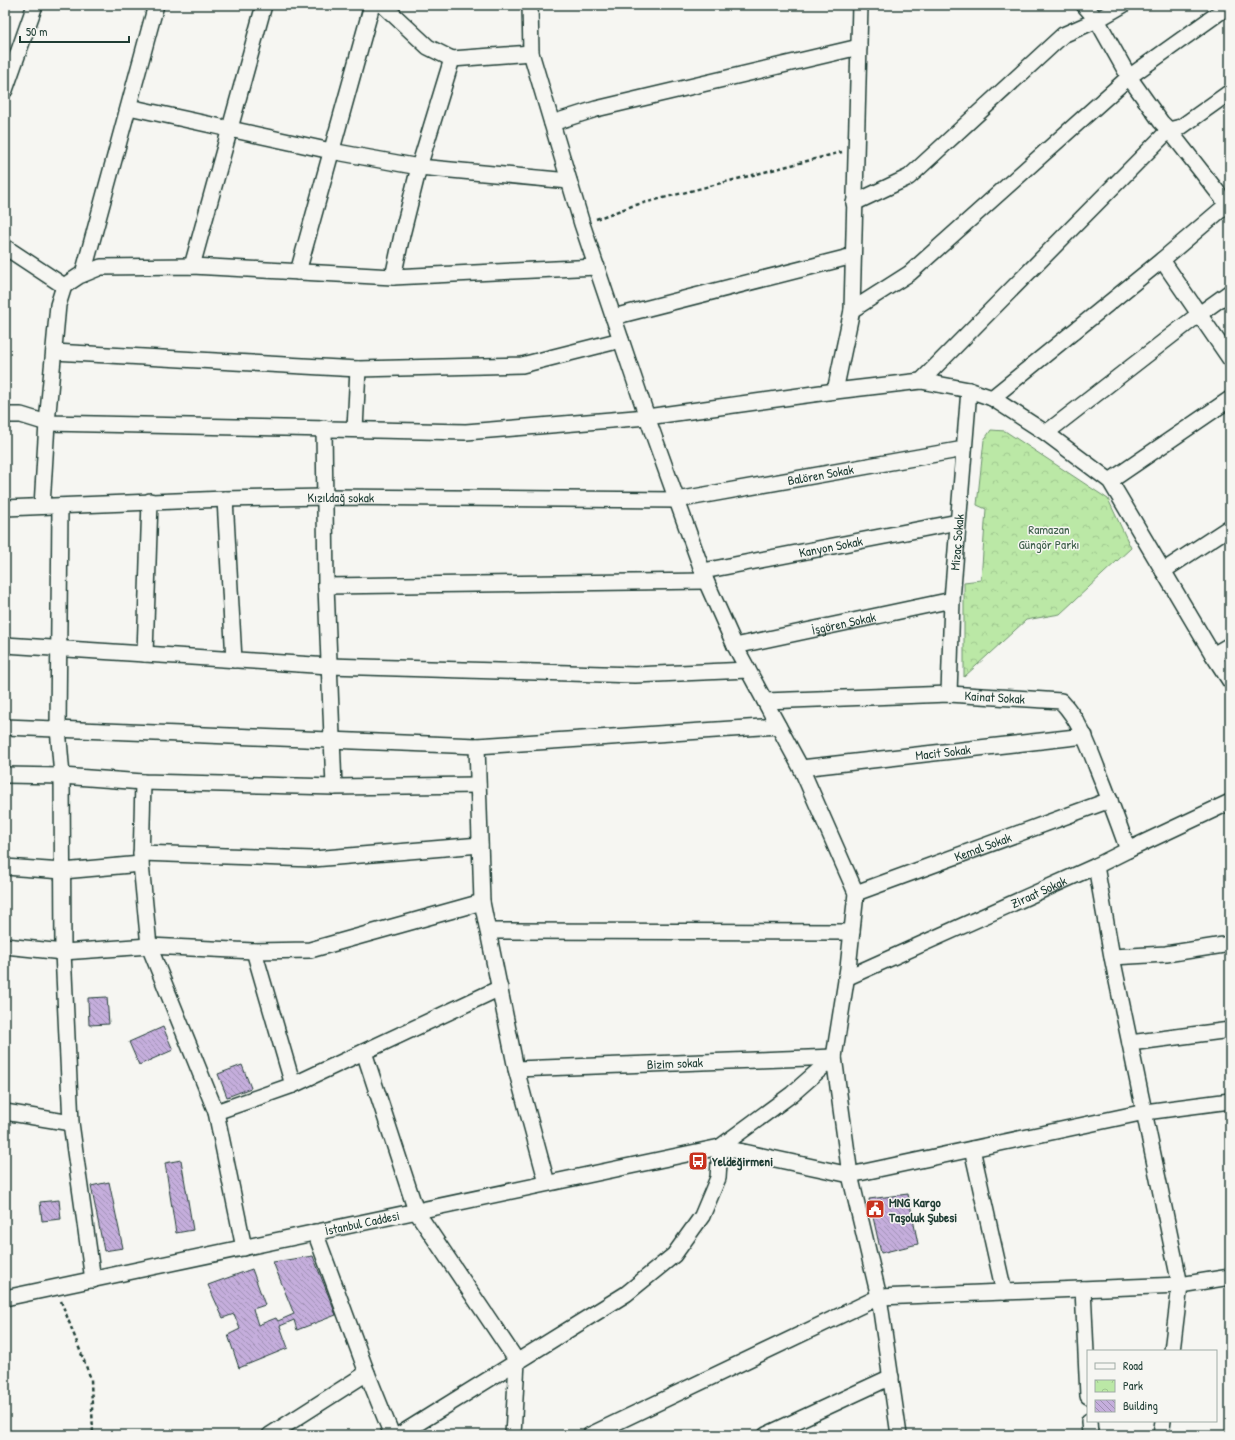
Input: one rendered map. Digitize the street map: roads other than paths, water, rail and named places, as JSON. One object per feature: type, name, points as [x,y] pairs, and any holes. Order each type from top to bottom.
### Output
[{"type":"street","points":[[5,90],[35,5]]},
{"type":"street","points":[[83,274],[156,5]]},
{"type":"street","points":[[192,266],[264,5]]},
{"type":"street","points":[[298,272],[372,5]]},
{"type":"street","points":[[383,5],[428,47],[452,58],[531,53]]},
{"type":"street","points":[[530,5],[531,53],[582,224],[647,417],[704,576],[735,646],[801,768],[856,893],[846,978],[834,1057],[850,1175],[879,1297],[899,1435]]},
{"type":"street","points":[[836,391],[852,310],[860,5]]},
{"type":"street","points":[[992,398],[1229,205],[1169,130],[1160,122],[1129,77],[1097,20],[1084,5]]},
{"type":"street","points":[[854,203],[909,177],[1063,35],[1097,20],[1123,5]]},
{"type":"street","points":[[852,310],[910,273],[1129,77],[1230,5]]},
{"type":"street","points":[[552,123],[596,109],[860,47]]},
{"type":"street","points":[[393,277],[419,167],[452,58]]},
{"type":"street","points":[[921,381],[1169,130],[1181,126],[1230,92]]},
{"type":"street","points":[[129,107],[331,151],[419,167],[569,181]]},
{"type":"street","points":[[5,247],[64,286]]},
{"type":"street","points":[[613,317],[853,256]]},
{"type":"street","points":[[1162,260],[1198,315],[1230,359]]},
{"type":"street","points":[[42,506],[47,423],[58,305],[64,286],[83,274],[101,267],[192,266],[393,277],[596,268]]},
{"type":"street","points":[[1046,433],[1198,315],[1230,292]]},
{"type":"street","points":[[54,352],[358,369],[522,365],[621,340]]},
{"type":"street","points":[[355,429],[358,369]]},
{"type":"street","points":[[5,415],[21,415],[47,423],[466,432],[647,417],[921,381],[969,390],[992,398],[1046,433],[1110,481],[1213,655],[1230,681]]},
{"type":"street","name":"Mizaç Sokak","points":[[950,694],[952,600],[969,390]]},
{"type":"street","points":[[1110,481],[1230,399]]},
{"type":"street","points":[[324,428],[326,586],[334,787]]},
{"type":"street","name":"Balören Sokak","points":[[677,500],[964,449]]},
{"type":"street","name":"Kızıldağ sokak","points":[[5,508],[225,499],[324,498],[677,500]]},
{"type":"street","points":[[225,499],[234,660]]},
{"type":"street","points":[[145,654],[150,501]]},
{"type":"street","points":[[60,506],[58,728],[62,776],[63,952],[71,1123],[93,1280]]},
{"type":"street","name":"Kanyon Sokak","points":[[326,586],[704,576],[958,522]]},
{"type":"street","points":[[1163,571],[1230,527]]},
{"type":"street","name":"İşgören Sokak","points":[[735,646],[952,600]]},
{"type":"street","points":[[5,645],[329,666],[635,675],[748,670]]},
{"type":"street","points":[[1213,655],[1230,645]]},
{"type":"street","name":"Kainat Sokak","points":[[765,701],[950,694],[1061,700],[1070,710],[1085,736],[1128,850]]},
{"type":"street","points":[[5,727],[476,746],[778,726]]},
{"type":"street","name":"Macit Sokak","points":[[801,768],[1085,736]]},
{"type":"street","points":[[476,746],[482,902],[516,1069],[547,1183]]},
{"type":"street","points":[[5,775],[62,776],[143,782],[334,787],[478,785]]},
{"type":"street","points":[[143,782],[141,858],[149,946],[216,1112],[244,1248]]},
{"type":"street","name":"Kemal Sokak","points":[[856,893],[1110,800]]},
{"type":"street","name":"Ziraat Sokak","points":[[846,978],[1096,866],[1230,802]]},
{"type":"street","points":[[5,867],[63,871],[141,858],[313,859],[480,845]]},
{"type":"street","points":[[1096,866],[1112,956],[1180,1285],[1172,1350]]},
{"type":"street","points":[[5,946],[63,952],[149,946],[254,951],[310,950],[482,902]]},
{"type":"street","points":[[488,930],[852,932]]},
{"type":"street","points":[[1112,956],[1166,954],[1230,944]]},
{"type":"street","points":[[254,951],[293,1085]]},
{"type":"street","points":[[216,1112],[293,1085],[500,988]]},
{"type":"street","points":[[1130,1043],[1230,1030]]},
{"type":"street","points":[[364,1052],[416,1211],[517,1361],[513,1435]]},
{"type":"street","points":[[399,1435],[626,1294],[674,1255],[702,1216],[718,1178],[720,1147],[792,1094],[834,1057]]},
{"type":"street","name":"Bizim sokak","points":[[516,1069],[834,1057]]},
{"type":"street","points":[[720,1147],[850,1175],[1144,1112],[1230,1101]]},
{"type":"street","points":[[5,1112],[71,1123]]},
{"type":"street","name":"İstanbul Caddesi","points":[[5,1298],[720,1147]]},
{"type":"street","points":[[972,1149],[1004,1292]]},
{"type":"street","points":[[315,1232],[367,1373],[392,1435]]},
{"type":"street","points":[[590,1435],[879,1297],[1180,1285],[1230,1277]]},
{"type":"street","points":[[1083,1289],[1087,1375]]},
{"type":"street","points":[[270,1435],[367,1373]]},
{"type":"street","points":[[766,1435],[891,1377]]},
{"type":"street","points":[[1089,1422],[1090,1435]]},
{"type":"street","points":[[1161,1435],[1163,1422]]},
{"type":"place","name":"Yeldeğirmeni","points":[[698,1161]]},
{"type":"place","name":"MNG Kargo Taşoluk Şubesi","points":[[875,1209]]},
{"type":"park label","name":"Ramazan Güngör Parkı","points":[[1049,536]]}]
